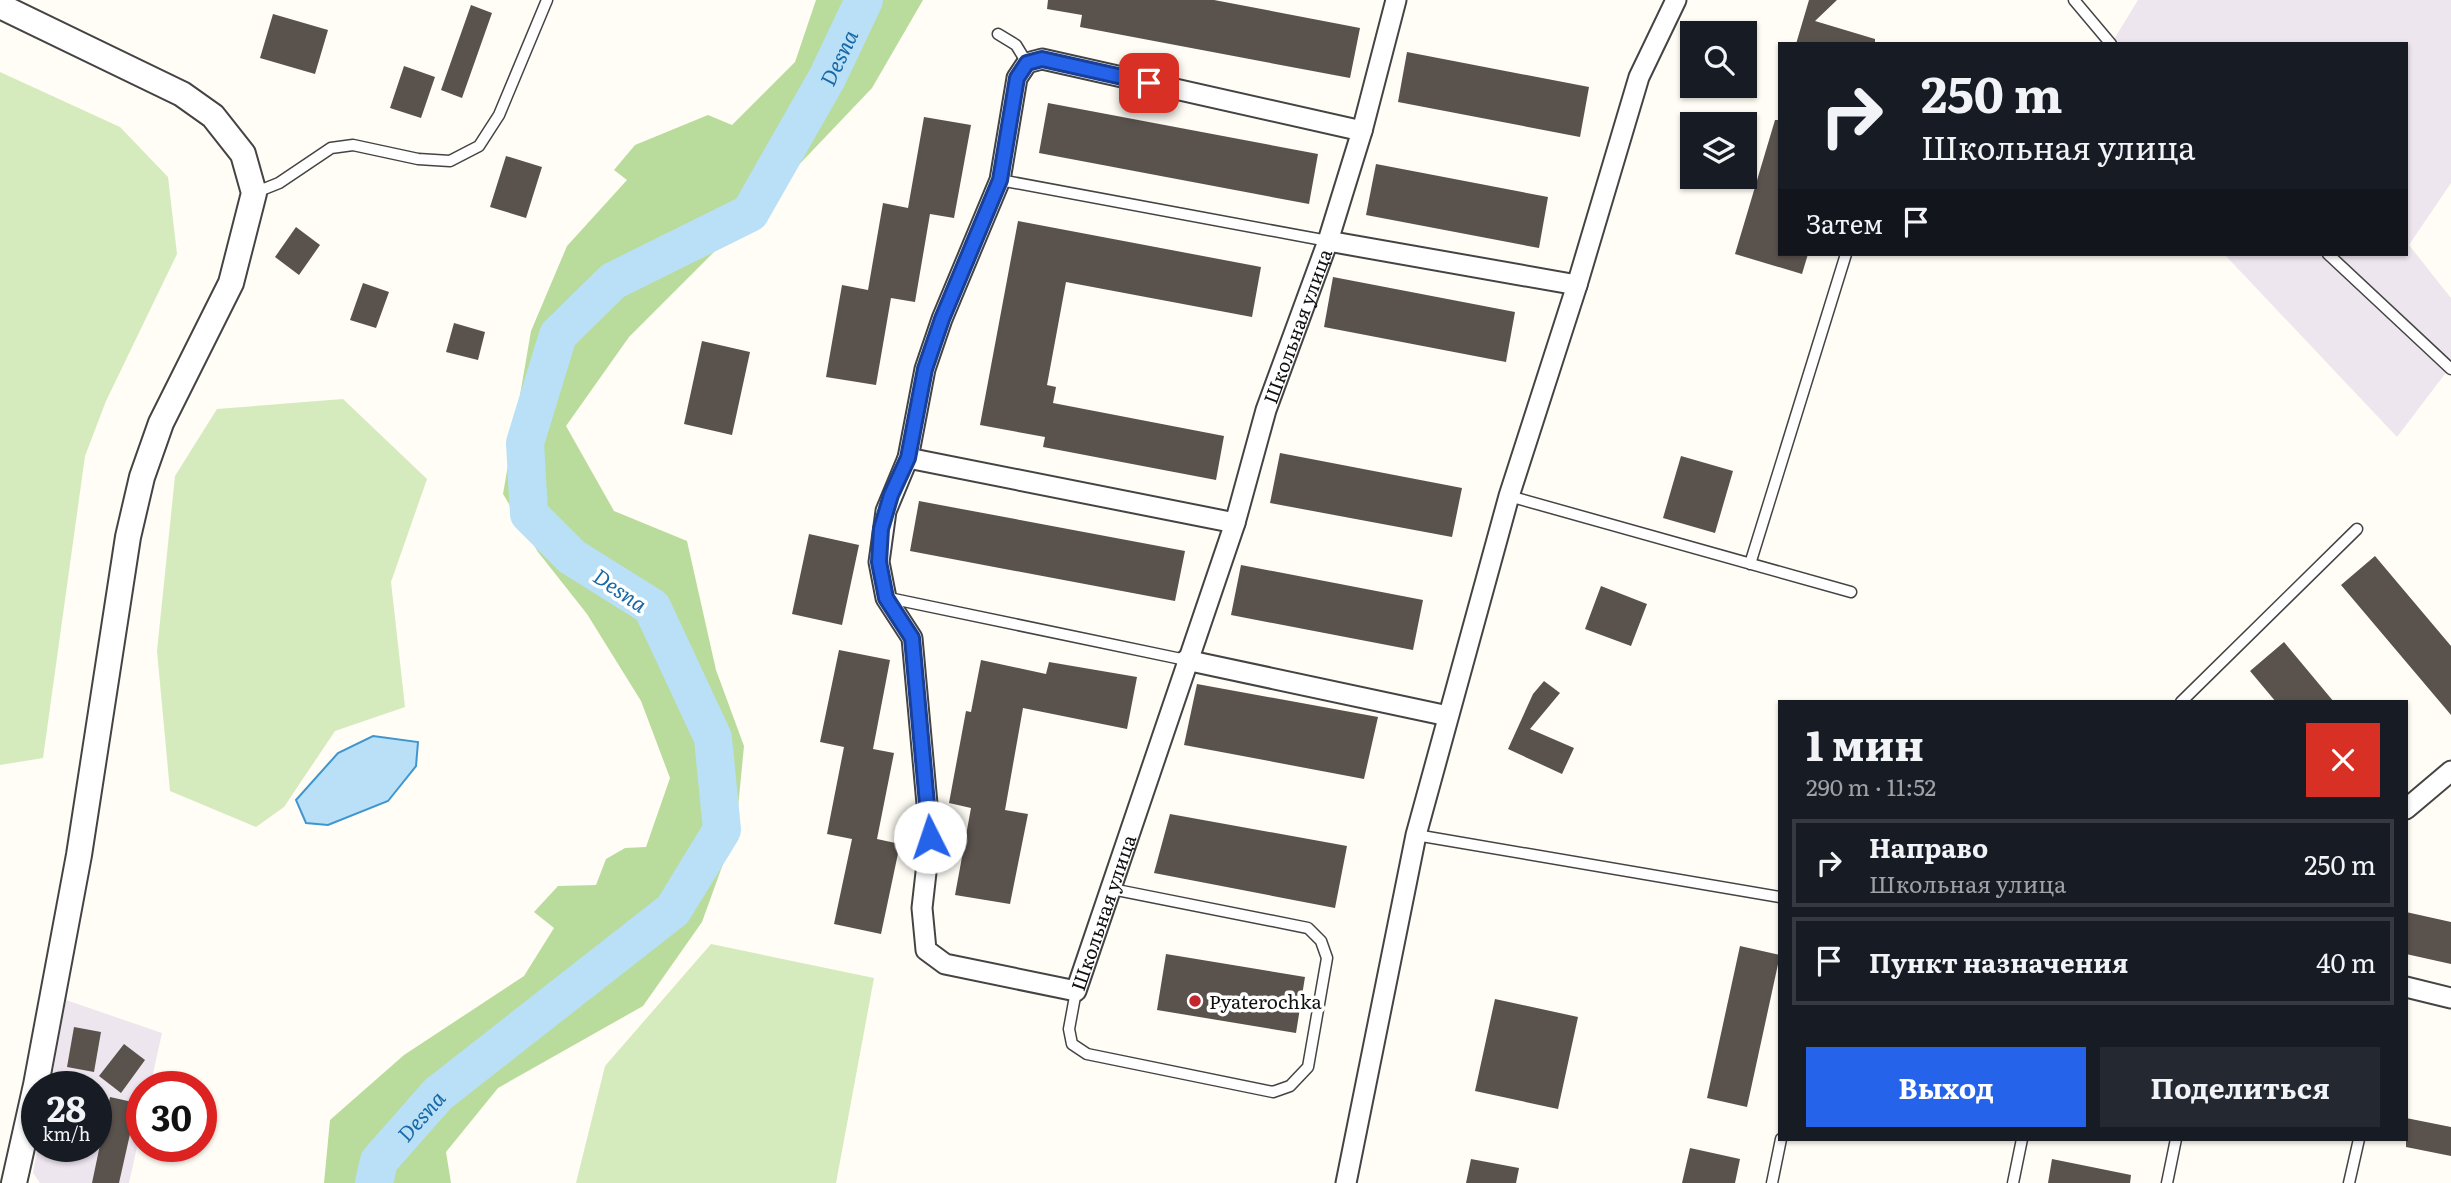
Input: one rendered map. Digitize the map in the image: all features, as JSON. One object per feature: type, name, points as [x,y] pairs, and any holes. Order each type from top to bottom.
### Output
[{"type":"street","name":"Школьная улица","points":[[1027,63],[1017,78],[1000,180],[942,319],[925,369],[908,458],[891,495],[881,529],[879,562],[886,598],[912,638],[922,716],[930,837],[922,908],[926,950],[945,964],[1076,991],[1186,660],[1235,523],[1266,410],[1328,241],[1362,131],[1396,0]]},
{"type":"street","points":[[1346,1183],[1416,835],[1509,496],[1577,285],[1639,77],[1676,0]]},
{"type":"street","points":[[0,6],[182,94],[213,116],[243,154],[254,193],[231,283],[161,423],[142,477],[128,537],[77,868],[36,1085],[13,1183]]},
{"type":"street","points":[[1027,63],[1042,59],[1362,131]]},
{"type":"street","points":[[1328,241],[1577,285]]},
{"type":"street","points":[[908,458],[1235,523]]},
{"type":"street","points":[[1186,660],[1448,716]]},
{"type":"street","points":[[2408,807],[2451,771]]},
{"type":"street","points":[[2408,987],[2451,998]]},
{"type":"lane","points":[[254,193],[279,183],[331,148],[353,145],[418,159],[450,161],[480,146],[499,116],[547,0]]},
{"type":"lane","points":[[2074,0],[2109,42]]},
{"type":"lane","points":[[998,34],[1016,45],[1027,63]]},
{"type":"lane","points":[[1000,180],[1328,241]]},
{"type":"lane","points":[[1750,564],[1845,256]]},
{"type":"lane","points":[[2330,256],[2451,369]]},
{"type":"lane","points":[[1509,496],[1851,592]]},
{"type":"lane","points":[[2183,700],[2357,529]]},
{"type":"lane","points":[[886,598],[1186,660]]},
{"type":"lane","points":[[1416,835],[1778,897]]},
{"type":"lane","points":[[1076,991],[1069,1029],[1072,1044],[1087,1054],[1273,1092],[1290,1086],[1308,1067],[1327,958],[1321,941],[1308,928],[1112,889]]},
{"type":"lane","points":[[1772,1183],[1781,1141]]},
{"type":"lane","points":[[2013,1183],[2022,1141]]},
{"type":"lane","points":[[2167,1183],[2176,1141]]},
{"type":"lane","points":[[2349,1183],[2358,1141]]},
{"type":"shaded area","points":[[2138,0],[2451,0],[2451,183],[2409,245],[2451,298],[2451,366],[2397,437],[2226,256],[2408,256],[2408,42],[2112,42]]},
{"type":"shaded area","points":[[66,1000],[162,1033],[154,1071],[126,1071],[126,1162],[134,1162],[129,1183],[40,1183],[33,1173],[35,1162],[112,1162],[112,1071],[53,1071]]},
{"type":"green space","points":[[816,0],[923,0],[872,88],[752,214],[629,337],[566,426],[614,511],[687,541],[716,670],[744,746],[736,828],[702,922],[643,1006],[498,1088],[446,1152],[451,1183],[324,1183],[330,1120],[404,1055],[524,976],[554,928],[534,912],[558,886],[596,885],[606,859],[625,848],[646,847],[670,778],[641,701],[587,614],[538,552],[503,494],[531,331],[567,246],[627,180],[614,170],[635,145],[708,115],[732,125],[795,62]]},
{"type":"green space","points":[[0,72],[120,127],[168,177],[177,254],[106,401],[85,456],[43,758],[0,765]]},
{"type":"green space","points":[[343,399],[427,479],[391,582],[405,707],[335,731],[284,807],[256,827],[170,791],[157,651],[175,476],[217,409]]},
{"type":"green space","points":[[711,944],[874,978],[836,1183],[576,1183],[605,1066]]},
{"type":"water","points":[[373,736],[418,742],[416,766],[388,801],[328,825],[306,823],[296,800],[338,753]]},
{"type":"building","points":[[1048,0],[1214,0],[1360,28],[1350,78],[1080,27],[1082,15],[1047,9]]},
{"type":"building","points":[[1809,0],[1837,0],[1815,21],[1875,39],[1875,42],[1797,42]]},
{"type":"building","points":[[471,5],[492,13],[462,98],[441,90]]},
{"type":"building","points":[[273,14],[328,30],[315,74],[260,58]]},
{"type":"building","points":[[1407,52],[1589,87],[1580,137],[1398,102]]},
{"type":"building","points":[[404,66],[435,77],[421,118],[390,108]]},
{"type":"building","points":[[1048,103],[1318,154],[1309,204],[1039,153]]},
{"type":"building","points":[[924,117],[971,125],[954,218],[930,214],[915,302],[891,298],[876,385],[826,377],[842,285],[868,290],[883,203],[908,208]]},
{"type":"building","points":[[1775,120],[1778,120],[1778,256],[1807,256],[1802,274],[1735,254],[1754,189],[1757,189],[1757,180]]},
{"type":"building","points":[[506,156],[542,167],[526,218],[490,207]]},
{"type":"building","points":[[1376,164],[1548,197],[1539,248],[1366,215]]},
{"type":"building","points":[[1018,221],[1261,267],[1252,317],[1066,282],[1047,385],[1056,387],[1053,403],[1224,436],[1216,480],[1043,447],[1045,437],[980,425]]},
{"type":"building","points":[[296,227],[320,245],[299,275],[275,257]]},
{"type":"building","points":[[1333,277],[1515,312],[1506,362],[1324,327]]},
{"type":"building","points":[[363,283],[389,292],[376,328],[350,320]]},
{"type":"building","points":[[454,323],[485,332],[478,360],[446,352]]},
{"type":"building","points":[[702,341],[750,352],[732,435],[684,424]]},
{"type":"building","points":[[1280,453],[1462,488],[1452,537],[1270,503]]},
{"type":"building","points":[[1681,456],[1733,471],[1715,533],[1663,518]]},
{"type":"building","points":[[919,501],[1185,551],[1175,601],[910,551]]},
{"type":"building","points":[[809,534],[859,545],[842,625],[792,614]]},
{"type":"building","points":[[2375,556],[2451,646],[2451,715],[2341,585]]},
{"type":"building","points":[[1241,565],[1423,600],[1413,650],[1231,615]]},
{"type":"building","points":[[1601,586],[1647,604],[1631,646],[1585,629]]},
{"type":"building","points":[[2284,642],[2332,700],[2274,700],[2250,671]]},
{"type":"building","points":[[839,650],[890,660],[873,749],[894,753],[877,839],[900,844],[881,934],[834,924],[852,839],[827,834],[844,747],[820,742]]},
{"type":"building","points":[[981,660],[1046,674],[1049,662],[1137,677],[1127,729],[1023,708],[1005,810],[1028,814],[1010,904],[955,895],[971,808],[949,803],[966,711],[971,712]]},
{"type":"building","points":[[1544,681],[1560,693],[1530,729],[1574,748],[1562,774],[1508,749],[1533,694]]},
{"type":"building","points":[[1197,684],[1378,717],[1364,779],[1184,745]]},
{"type":"building","points":[[1170,814],[1347,846],[1335,908],[1154,873]]},
{"type":"building","points":[[2408,912],[2451,922],[2451,964],[2408,954]]},
{"type":"building","points":[[1740,946],[1778,955],[1747,1107],[1707,1098]]},
{"type":"building","points":[[1166,954],[1305,977],[1296,1033],[1157,1010]]},
{"type":"building","points":[[1495,999],[1578,1017],[1558,1109],[1475,1091]]},
{"type":"building","points":[[74,1027],[101,1032],[94,1071],[67,1067]]},
{"type":"building","points":[[124,1044],[145,1060],[137,1071],[126,1071],[126,1086],[121,1093],[112,1086],[112,1071],[103,1071]]},
{"type":"building","points":[[112,1097],[126,1101],[126,1152],[119,1183],[92,1183],[96,1162],[112,1162]]},
{"type":"building","points":[[2408,1118],[2451,1127],[2451,1156],[2406,1147]]},
{"type":"building","points":[[1690,1148],[1740,1159],[1735,1183],[1682,1183]]},
{"type":"building","points":[[1471,1159],[1519,1168],[1516,1183],[1466,1183]]},
{"type":"building","points":[[2052,1159],[2131,1175],[2130,1183],[2048,1183]]},
{"type":"waterway","name":"Desna","points":[[374,1183],[379,1161],[438,1094],[673,910],[722,830],[713,738],[652,607],[572,557],[529,514],[525,443],[558,335],[613,281],[750,213],[827,78],[864,0]]},
{"type":"place","name":"Pyaterochka","points":[[1195,1001]]},
{"type":"route","points":[[930,837],[922,716],[912,638],[886,598],[879,562],[881,529],[891,495],[908,458],[925,369],[942,319],[1000,180],[1017,78],[1027,63],[1042,59],[1149,83]]}]
